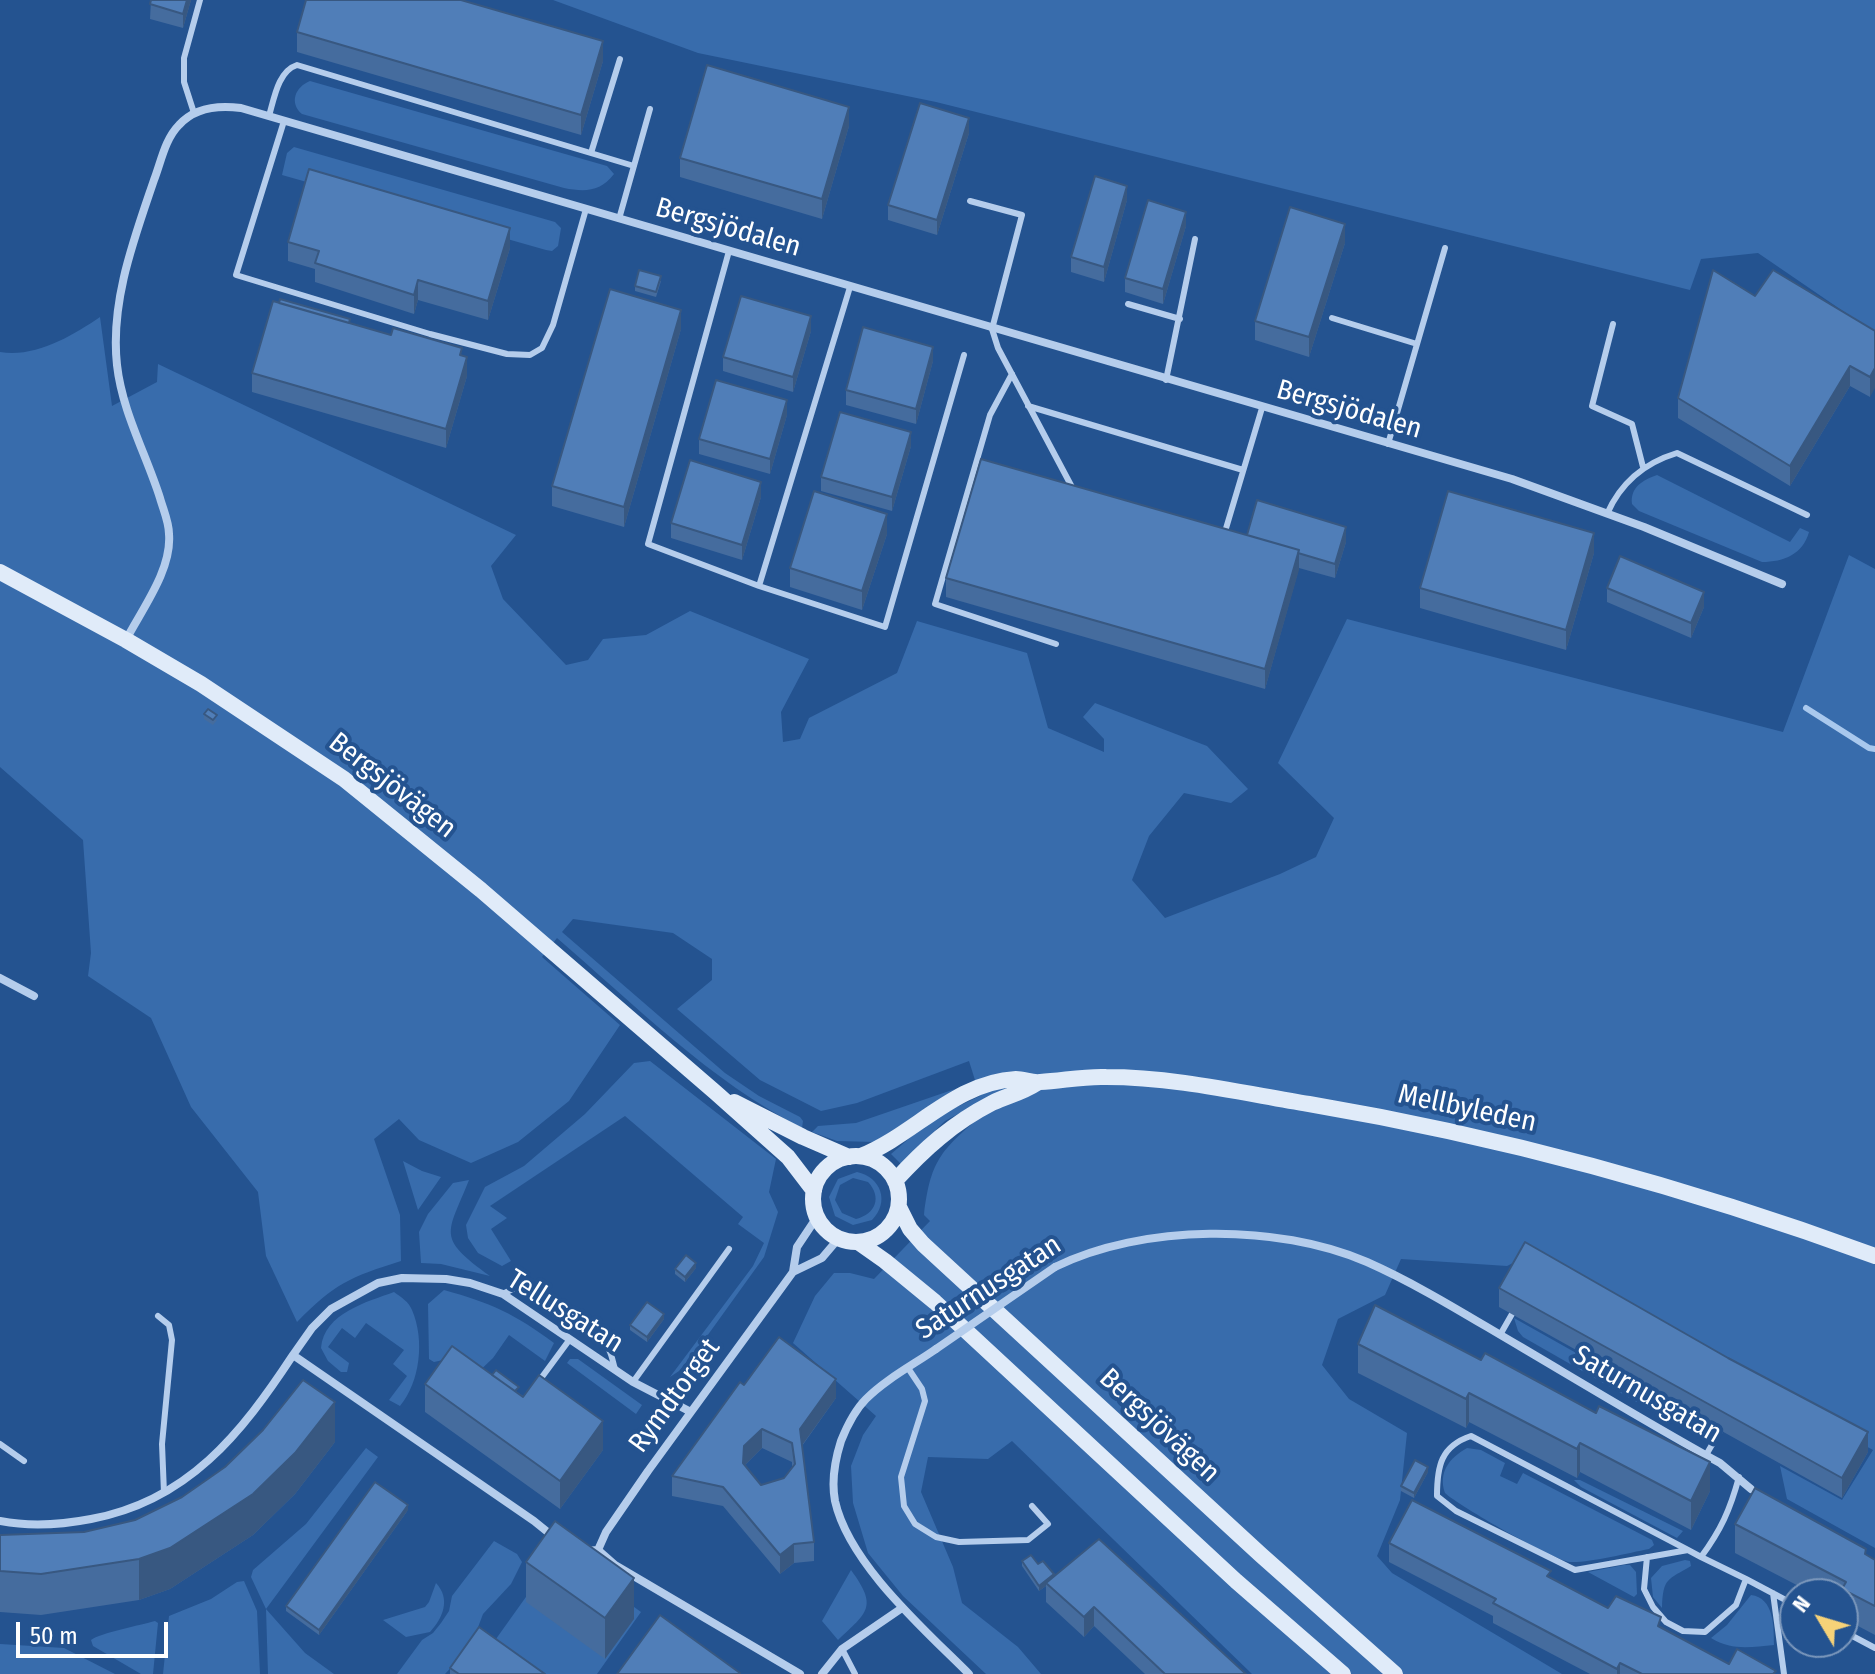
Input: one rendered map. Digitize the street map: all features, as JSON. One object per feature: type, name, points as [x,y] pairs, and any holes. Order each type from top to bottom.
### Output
[{"type":"main road","name":"Bergsjövägen","points":[[0,572],[126,640],[244,711],[356,788],[481,890],[715,1092],[788,1157],[814,1191]]},
{"type":"main road","name":"Mellbyleden","points":[[855,1156],[887,1145],[943,1105],[981,1087],[1017,1079],[1037,1083],[1080,1077],[1147,1078],[1342,1109],[1569,1158],[1668,1186],[1875,1256]]},
{"type":"main road","name":"Mellbyleden","points":[[895,1181],[951,1127],[996,1101],[1021,1094],[1037,1083]]},
{"type":"main road","name":"Bergsjövägen","points":[[715,1092],[803,1137],[882,1164],[895,1181],[899,1207],[910,1229],[923,1244],[1395,1674]]},
{"type":"main road","points":[[855,1156],[837,1161],[826,1169],[814,1191],[817,1217],[826,1230],[839,1238],[858,1242],[935,1302],[1247,1591],[1343,1674]]},
{"type":"main road","points":[[858,1242],[882,1234],[891,1225],[899,1207]]},
{"type":"street","name":"Bergsjödalen","points":[[194,113],[222,106],[269,116],[1512,479],[1782,584]]},
{"type":"street","points":[[126,640],[168,556],[170,532],[121,388],[117,364],[120,295],[137,231],[169,138],[179,124],[194,113]]},
{"type":"street","points":[[0,978],[34,996]]},
{"type":"street","name":"Rymdtorget","points":[[598,1550],[606,1532],[793,1272],[797,1247],[817,1217]]},
{"type":"street","name":"Saturnusgatan","points":[[969,1674],[902,1608],[860,1554],[835,1500],[833,1476],[836,1456],[854,1415],[881,1385],[1055,1267],[1107,1246],[1154,1237],[1218,1234],[1316,1246],[1366,1262],[1444,1301],[1706,1455],[1751,1489]]},
{"type":"street","name":"Rymdtorget","points":[[793,1272],[822,1258],[839,1238]]},
{"type":"street","name":"Tellusgatan","points":[[0,1521],[59,1525],[110,1515],[164,1493],[194,1475],[236,1434],[312,1328],[331,1309],[378,1283],[402,1278],[446,1279],[503,1294],[633,1382],[691,1412]]},
{"type":"street","points":[[293,1355],[559,1541]]},
{"type":"street","points":[[569,1547],[583,1551],[598,1550],[615,1565],[800,1674]]},
{"type":"street","points":[[822,1674],[842,1649],[902,1608]]},
{"type":"lane","points":[[194,113],[184,82],[184,58],[200,0]]},
{"type":"lane","points":[[591,153],[620,59]]},
{"type":"lane","points":[[269,116],[282,76],[288,68],[297,65],[634,166]]},
{"type":"lane","points":[[619,219],[650,109]]},
{"type":"lane","points":[[284,121],[236,275],[430,334],[507,354],[530,355],[542,348],[553,325],[586,209]]},
{"type":"lane","points":[[970,201],[1022,215],[992,329],[1028,406],[1073,489]]},
{"type":"lane","points":[[1166,380],[1195,239]]},
{"type":"lane","points":[[1388,444],[1445,248]]},
{"type":"lane","points":[[729,251],[648,544],[759,586],[885,627],[964,355]]},
{"type":"lane","points":[[759,586],[850,287]]},
{"type":"lane","points":[[1128,304],[1180,319]]},
{"type":"lane","points":[[1332,318],[1417,344]]},
{"type":"lane","points":[[1613,324],[1592,406],[1632,424],[1643,467]]},
{"type":"lane","points":[[1012,374],[990,415],[935,604],[1056,644]]},
{"type":"lane","points":[[1028,406],[1243,470]]},
{"type":"lane","points":[[1222,541],[1262,408]]},
{"type":"lane","points":[[1607,514],[1616,494],[1643,467],[1677,453],[1807,515]]},
{"type":"lane","points":[[633,1382],[729,1249]]},
{"type":"lane","points":[[503,1294],[520,1285],[536,1292],[598,1336],[611,1352],[615,1369]]},
{"type":"lane","points":[[1500,1335],[1512,1314]]},
{"type":"lane","points":[[158,1316],[169,1325],[172,1340],[162,1444],[164,1493]]},
{"type":"lane","points":[[536,1386],[570,1339]]},
{"type":"lane","points":[[908,1368],[922,1389],[925,1401],[901,1477],[904,1506],[915,1524],[947,1541],[1028,1540],[1048,1524],[1032,1506]]},
{"type":"lane","points":[[1706,1455],[1720,1431]]},
{"type":"lane","points":[[1688,1550],[1575,1570],[1456,1511],[1437,1496],[1437,1477],[1442,1458],[1455,1442],[1471,1436],[1779,1596]]},
{"type":"lane","points":[[0,1444],[24,1461]]},
{"type":"lane","points":[[1701,1557],[1721,1531],[1739,1477]]},
{"type":"lane","points":[[1647,1557],[1644,1589],[1653,1607],[1666,1622],[1683,1631],[1705,1632],[1720,1620],[1736,1605],[1746,1579]]},
{"type":"lane","points":[[1773,1593],[1784,1674]]},
{"type":"lane","points":[[842,1649],[855,1674]]},
{"type":"shaded area","points":[[553,0],[1875,0],[1875,333],[1758,253],[1701,259],[1690,290],[936,102],[698,53]]},
{"type":"shaded area","points":[[310,81],[607,166],[614,174],[592,189],[564,188],[302,114],[296,105],[297,91]]},
{"type":"shaded area","points":[[294,147],[555,222],[561,228],[558,246],[552,251],[546,250],[282,175],[287,153]]},
{"type":"shaded area","points":[[100,317],[112,406],[157,382],[158,364],[516,535],[491,566],[503,599],[566,665],[588,660],[603,639],[646,635],[690,611],[809,659],[781,712],[783,742],[800,739],[809,718],[897,673],[917,621],[1027,653],[1048,728],[1104,752],[1104,739],[1083,717],[1095,703],[1207,746],[1248,789],[1231,803],[1184,793],[1149,836],[1132,880],[1165,918],[1316,857],[1334,818],[1278,763],[1347,619],[1783,732],[1849,555],[1875,569],[1875,1548],[1787,1499],[1780,1466],[1842,1500],[1873,1450],[1525,1257],[1507,1266],[1401,1259],[1385,1295],[1338,1319],[1322,1365],[1349,1399],[1407,1433],[1400,1500],[1377,1556],[1392,1573],[1562,1674],[1252,1674],[1012,1441],[988,1459],[928,1457],[921,1492],[953,1567],[962,1603],[1018,1647],[1041,1674],[986,1674],[903,1596],[868,1553],[853,1503],[851,1466],[863,1435],[876,1416],[793,1343],[815,1296],[834,1273],[874,1279],[930,1221],[924,1215],[935,1167],[949,1146],[985,1112],[967,1109],[945,1121],[901,1164],[891,1154],[933,1118],[980,1096],[969,1061],[857,1103],[821,1111],[760,1080],[677,1009],[712,980],[712,959],[673,933],[573,919],[562,932],[725,1073],[759,1096],[800,1117],[802,1128],[768,1109],[705,1065],[557,938],[542,957],[620,1025],[569,1101],[518,1142],[471,1163],[419,1140],[399,1119],[374,1139],[400,1215],[401,1261],[344,1283],[297,1322],[266,1256],[258,1192],[191,1107],[151,1018],[88,976],[91,953],[83,840],[0,767],[0,352],[40,349]]},
{"type":"shaded area","points":[[1657,475],[1790,542],[1800,528],[1809,532],[1806,540],[1792,555],[1762,562],[1639,511],[1632,504],[1635,489]]},
{"type":"shaded area","points":[[650,1061],[776,1159],[769,1192],[778,1212],[764,1257],[697,1350],[670,1377],[753,1266],[764,1243],[738,1224],[743,1217],[625,1116],[490,1206],[507,1218],[491,1229],[511,1261],[502,1266],[478,1253],[468,1238],[466,1225],[485,1187],[524,1166],[585,1114],[634,1063]]},
{"type":"shaded area","points":[[955,1089],[875,1142],[837,1141],[812,1132],[818,1126],[856,1123]]},
{"type":"shaded area","points":[[403,1161],[441,1177],[418,1210]]},
{"type":"shaded area","points":[[857,1172],[877,1185],[881,1206],[872,1220],[853,1225],[835,1216],[829,1197],[838,1179]],"holes":[[[853,1178],[868,1182],[876,1199],[872,1209],[856,1219],[842,1213],[835,1200],[840,1185]]]},
{"type":"shaded area","points":[[469,1180],[455,1213],[451,1234],[461,1252],[490,1276],[441,1264],[421,1263],[419,1232],[428,1214],[453,1183]]},
{"type":"shaded area","points":[[444,1290],[502,1310],[540,1333],[554,1343],[545,1361],[509,1335],[493,1358],[472,1378],[443,1360],[434,1362],[429,1359],[428,1304]]},
{"type":"shaded area","points":[[394,1292],[412,1310],[419,1347],[416,1373],[400,1406],[389,1400],[407,1376],[393,1364],[404,1350],[366,1323],[355,1338],[342,1328],[328,1347],[349,1363],[347,1372],[341,1372],[328,1361],[321,1348],[324,1336],[338,1318],[360,1305]]},
{"type":"shaded area","points":[[1514,1318],[1706,1426],[1699,1434],[1682,1428],[1656,1410],[1654,1412],[1523,1337]]},
{"type":"shaded area","points":[[570,1359],[578,1359],[642,1405],[636,1414],[567,1363]]},
{"type":"shaded area","points":[[366,1448],[378,1457],[266,1609],[251,1577],[253,1570],[306,1524]]},
{"type":"shaded area","points":[[1467,1448],[1481,1450],[1505,1463],[1500,1476],[1517,1484],[1523,1473],[1652,1540],[1654,1545],[1649,1549],[1570,1562],[1527,1543],[1445,1493],[1444,1473],[1455,1456]]},
{"type":"shaded area","points":[[1574,1480],[1580,1480],[1683,1531],[1677,1538],[1581,1487]]},
{"type":"shaded area","points":[[494,1541],[517,1554],[522,1562],[511,1584],[483,1614],[471,1646],[445,1674],[397,1674],[422,1640],[441,1623],[449,1611],[452,1596]]},
{"type":"shaded area","points":[[558,1552],[641,1612],[597,1674],[471,1674]]},
{"type":"shaded area","points":[[1690,1561],[1691,1566],[1668,1581],[1662,1608],[1653,1597],[1651,1578],[1662,1566]]},
{"type":"shaded area","points":[[1630,1565],[1636,1572],[1637,1594],[1634,1597],[1588,1572]]},
{"type":"shaded area","points":[[851,1570],[865,1593],[866,1608],[838,1640],[822,1621]]},
{"type":"shaded area","points":[[244,1581],[257,1611],[260,1674],[163,1674],[169,1616]]},
{"type":"shaded area","points":[[436,1583],[443,1595],[444,1608],[430,1632],[406,1637],[383,1620],[425,1607]]},
{"type":"shaded area","points":[[1751,1595],[1759,1597],[1768,1607],[1773,1622],[1774,1645],[1734,1646],[1711,1638],[1727,1625]]},
{"type":"shaded area","points":[[266,1609],[305,1653],[334,1674],[268,1674]]},
{"type":"shaded area","points":[[155,1621],[158,1623],[153,1674],[141,1674],[93,1646],[91,1640],[96,1637]]},
{"type":"shaded area","points":[[0,1644],[64,1648],[115,1674],[0,1674]]},
{"type":"building","points":[[151,0],[187,0],[183,14],[150,4]]},
{"type":"building","points":[[306,0],[461,0],[603,41],[581,115],[297,32]]},
{"type":"building","points":[[707,65],[849,107],[822,199],[680,158]]},
{"type":"building","points":[[920,103],[969,118],[937,220],[888,205]]},
{"type":"building","points":[[309,169],[510,228],[488,301],[418,280],[414,295],[315,263],[319,251],[288,242]]},
{"type":"building","points":[[1095,176],[1127,186],[1104,267],[1071,257]]},
{"type":"building","points":[[1148,200],[1186,212],[1163,289],[1125,278]]},
{"type":"building","points":[[1290,207],[1345,224],[1309,337],[1255,321]]},
{"type":"building","points":[[639,270],[661,276],[656,292],[635,286]]},
{"type":"building","points":[[1713,270],[1755,296],[1773,270],[1875,331],[1875,368],[1870,377],[1850,366],[1790,466],[1678,398]]},
{"type":"building","points":[[610,289],[681,310],[624,507],[552,486]]},
{"type":"building","points":[[741,296],[811,316],[793,377],[723,357]]},
{"type":"building","points":[[280,299],[350,319],[349,323],[279,303]]},
{"type":"building","points":[[273,301],[391,335],[393,328],[462,348],[460,355],[467,357],[446,429],[252,373]]},
{"type":"building","points":[[863,327],[933,347],[916,409],[846,390]]},
{"type":"building","points":[[716,380],[787,400],[770,459],[699,439]]},
{"type":"building","points":[[840,412],[911,432],[892,497],[821,477]]},
{"type":"building","points":[[981,459],[1299,550],[1265,669],[946,578]]},
{"type":"building","points":[[690,460],[761,482],[742,545],[671,523]]},
{"type":"building","points":[[814,491],[887,514],[862,591],[790,568]]},
{"type":"building","points":[[1448,491],[1594,533],[1566,630],[1420,588]]},
{"type":"building","points":[[1257,500],[1346,527],[1335,564],[1247,535]]},
{"type":"building","points":[[1620,556],[1704,592],[1691,623],[1607,588]]},
{"type":"building","points":[[208,709],[217,715],[213,720],[204,714]]},
{"type":"building","points":[[1525,1242],[1728,1358],[1868,1432],[1842,1478],[1499,1288]]},
{"type":"building","points":[[686,1255],[696,1263],[685,1277],[675,1269]]},
{"type":"building","points":[[647,1302],[664,1314],[647,1337],[630,1325]]},
{"type":"building","points":[[1375,1305],[1481,1360],[1485,1353],[1596,1413],[1599,1406],[1710,1462],[1691,1501],[1580,1443],[1577,1449],[1469,1393],[1466,1399],[1358,1344]]},
{"type":"building","points":[[779,1337],[836,1379],[800,1429],[814,1542],[794,1544],[780,1555],[723,1487],[672,1476],[740,1382],[744,1385]],"holes":[[[762,1429],[792,1443],[795,1464],[784,1478],[761,1485],[743,1463],[744,1446]]]},
{"type":"building","points":[[452,1346],[523,1397],[539,1375],[603,1421],[560,1481],[425,1384]]},
{"type":"building","points":[[496,1370],[519,1387],[515,1391],[492,1375]]},
{"type":"building","points":[[303,1380],[335,1402],[295,1453],[253,1494],[170,1548],[139,1559],[41,1574],[0,1571],[0,1535],[84,1532],[135,1520],[182,1497],[225,1467],[263,1430]]},
{"type":"building","points":[[1415,1460],[1428,1467],[1414,1493],[1401,1486]]},
{"type":"building","points":[[375,1482],[408,1505],[319,1630],[286,1606]]},
{"type":"building","points":[[1755,1488],[1866,1549],[1865,1554],[1875,1560],[1875,1606],[1859,1598],[1859,1578],[1838,1578],[1735,1524]]},
{"type":"building","points":[[1412,1500],[1551,1571],[1547,1576],[1608,1608],[1616,1596],[1661,1617],[1658,1626],[1729,1664],[1737,1649],[1776,1671],[1773,1674],[1642,1674],[1620,1663],[1617,1669],[1493,1603],[1496,1599],[1389,1543]]},
{"type":"building","points":[[555,1521],[634,1578],[605,1618],[526,1562]]},
{"type":"building","points":[[1099,1539],[1246,1674],[1165,1674],[1094,1607],[1084,1617],[1046,1583]]},
{"type":"building","points":[[1031,1555],[1038,1564],[1043,1561],[1054,1574],[1039,1586],[1022,1561]]},
{"type":"building","points":[[660,1615],[740,1673],[617,1674]]},
{"type":"building","points":[[479,1627],[545,1674],[459,1674],[450,1668]]},
{"type":"waterway","points":[[1806,708],[1875,749]]}]
